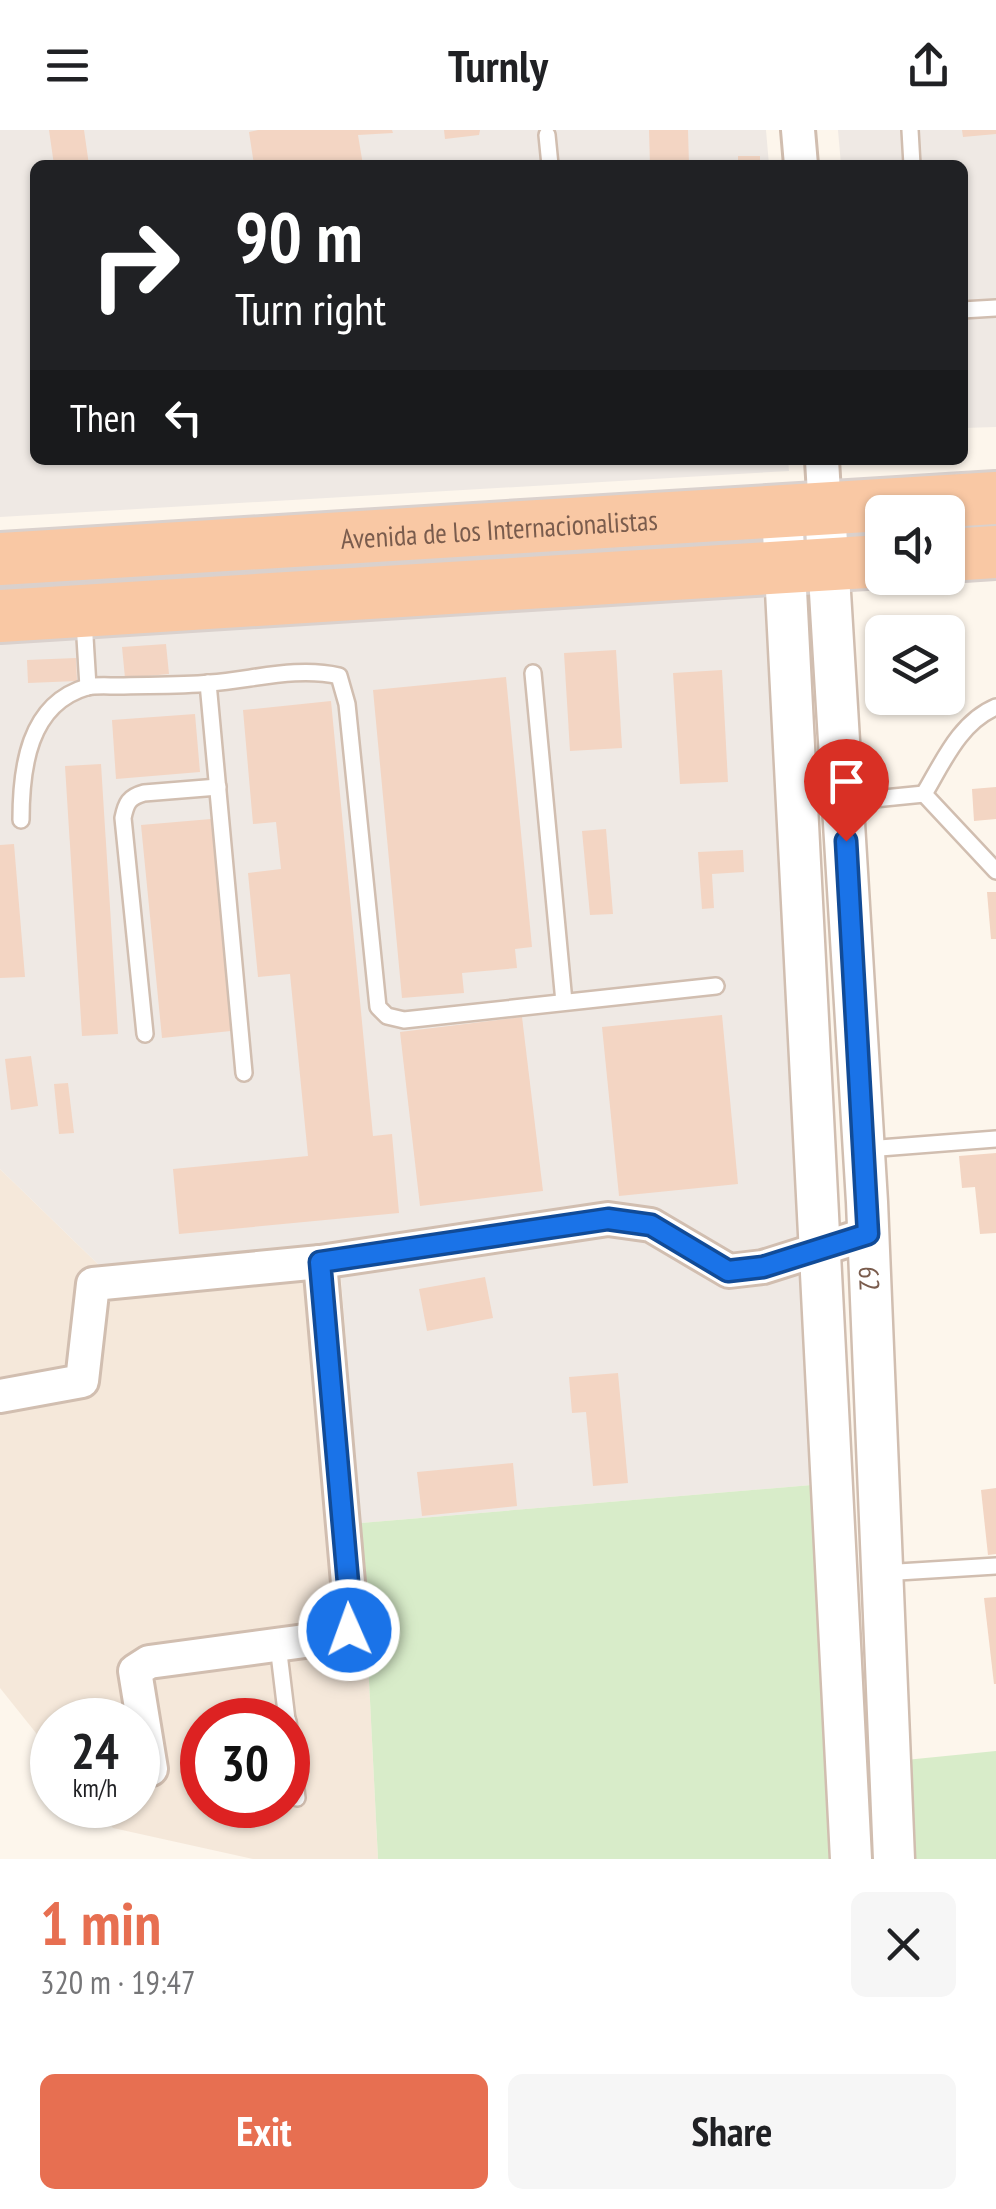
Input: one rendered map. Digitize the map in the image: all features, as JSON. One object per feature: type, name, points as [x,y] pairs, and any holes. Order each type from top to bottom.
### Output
[{"type":"highway","name":"Avenida de los Internacionalistas","points":[[0,559],[810,494],[996,498]]},
{"type":"highway","points":[[965,555],[996,552]]},
{"type":"highway","name":"Avenida de los Internacionalistas","points":[[0,616],[865,562]]},
{"type":"street","points":[[798,130],[801,160]]},
{"type":"street","name":"62","points":[[810,494],[807,567],[822,1250],[850,1859]]},
{"type":"street","name":"62","points":[[807,567],[843,802],[864,1150],[894,1859]]},
{"type":"street","points":[[0,1396],[82,1381],[93,1284],[320,1262],[608,1219],[651,1225],[728,1271],[763,1267],[868,1234]]},
{"type":"street","points":[[139,1698],[135,1671],[149,1662],[342,1636],[349,1630],[351,1617],[320,1262]]},
{"type":"lane","points":[[910,130],[912,160]]},
{"type":"lane","points":[[546,135],[549,160]]},
{"type":"lane","points":[[968,310],[996,308]]},
{"type":"lane","points":[[84,611],[88,687]]},
{"type":"lane","points":[[21,820],[27,749],[38,726],[64,699],[88,687],[208,684],[319,671],[339,676],[347,704],[378,1007],[387,1016],[404,1020],[716,986]]},
{"type":"lane","points":[[534,672],[564,1002]]},
{"type":"lane","points":[[208,684],[244,1073]]},
{"type":"lane","points":[[924,794],[960,734],[981,713],[996,707]]},
{"type":"lane","points":[[145,1034],[122,818],[126,804],[133,796],[144,793],[218,786]]},
{"type":"lane","points":[[843,802],[924,794]]},
{"type":"lane","points":[[924,794],[996,871]]},
{"type":"lane","points":[[864,1150],[996,1139]]},
{"type":"lane","points":[[882,1573],[996,1566]]},
{"type":"lane","points":[[278,1644],[284,1698]]},
{"type":"shaded area","points":[[0,130],[766,130],[769,160],[30,160],[30,465],[788,465],[789,471],[0,517]]},
{"type":"shaded area","points":[[838,130],[996,130],[996,427],[968,428],[968,160],[841,160]]},
{"type":"shaded area","points":[[764,585],[802,1229],[812,1485],[361,1523],[339,1255],[103,1269],[0,1169],[0,629]]},
{"type":"shaded area","points":[[0,1169],[103,1269],[339,1255],[361,1523],[378,1859],[253,1859],[113,1828],[160,1828],[160,1698],[30,1698],[30,1726],[0,1688]]},
{"type":"green space","points":[[812,1485],[825,1768],[996,1751],[996,1859],[378,1859],[361,1523]]},
{"type":"building","points":[[49,130],[84,130],[88,160],[53,160]]},
{"type":"building","points":[[444,130],[480,130],[479,135],[445,139]]},
{"type":"building","points":[[649,130],[688,130],[689,160],[650,160]]},
{"type":"building","points":[[962,130],[996,130],[996,134],[963,137]]},
{"type":"building","points":[[249,132],[393,133],[358,135],[362,160],[253,160]]},
{"type":"building","points":[[738,156],[760,156],[760,160],[738,160]]},
{"type":"building","points":[[166,644],[169,674],[125,678],[122,647]]},
{"type":"building","points":[[616,650],[622,748],[570,751],[564,653]]},
{"type":"building","points":[[76,658],[77,681],[28,683],[27,660]]},
{"type":"building","points":[[722,670],[728,782],[680,784],[673,673]]},
{"type":"building","points":[[506,677],[532,947],[515,949],[517,968],[462,973],[464,993],[402,998],[373,690]]},
{"type":"building","points":[[331,701],[373,1136],[392,1134],[399,1213],[179,1234],[173,1169],[308,1156],[290,974],[258,977],[248,873],[281,869],[276,822],[253,824],[243,710]]},
{"type":"building","points":[[195,714],[200,772],[116,779],[112,720]]},
{"type":"building","points":[[101,764],[118,1034],[82,1036],[65,766]]},
{"type":"building","points":[[996,787],[996,819],[974,821],[972,789]]},
{"type":"building","points":[[211,819],[231,1031],[162,1038],[141,825]]},
{"type":"building","points":[[606,829],[613,914],[590,915],[582,831]]},
{"type":"building","points":[[14,844],[25,977],[0,978],[0,845]]},
{"type":"building","points":[[743,850],[744,872],[712,874],[714,908],[702,909],[698,852]]},
{"type":"building","points":[[987,892],[996,892],[996,939],[991,939]]},
{"type":"building","points":[[722,1015],[738,1184],[619,1196],[602,1027]]},
{"type":"building","points":[[522,1017],[543,1191],[420,1206],[400,1032]]},
{"type":"building","points":[[31,1056],[38,1106],[11,1110],[5,1059]]},
{"type":"building","points":[[68,1083],[74,1133],[59,1134],[54,1084]]},
{"type":"building","points":[[996,1153],[996,1233],[980,1234],[975,1187],[962,1188],[959,1156]]},
{"type":"building","points":[[485,1277],[493,1318],[427,1331],[419,1289]]},
{"type":"building","points":[[618,1373],[628,1483],[593,1486],[586,1412],[572,1413],[569,1377]]},
{"type":"building","points":[[513,1463],[517,1506],[422,1516],[417,1472]]},
{"type":"building","points":[[996,1488],[996,1554],[988,1555],[981,1490]]},
{"type":"building","points":[[996,1597],[996,1684],[994,1684],[984,1598]]},
{"type":"route","points":[[349,1630],[351,1617],[320,1262],[608,1219],[651,1225],[728,1271],[763,1267],[868,1234],[846,841]]}]
